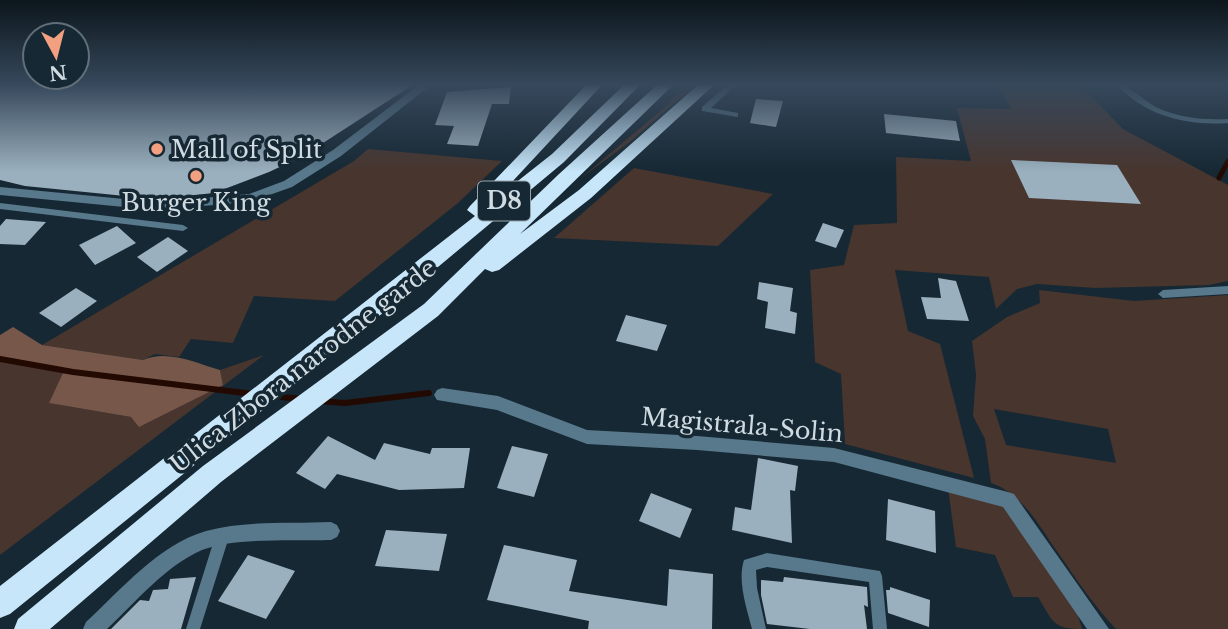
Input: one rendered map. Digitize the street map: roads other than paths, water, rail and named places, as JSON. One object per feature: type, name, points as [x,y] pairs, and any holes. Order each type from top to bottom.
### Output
[{"type":"highway","points":[[377,306],[480,206],[568,113]]},
{"type":"highway","name":"Ulica Zbora narodne garde","points":[[0,604],[377,306],[558,158],[604,113]]},
{"type":"highway","name":"Ulica Zbora narodne garde","points":[[28,629],[212,474],[431,310],[565,178],[637,113]]},
{"type":"highway","points":[[431,310],[585,194],[675,113]]},
{"type":"street","points":[[0,191],[20,190],[155,206],[250,198],[288,184],[337,153],[388,113]]},
{"type":"street","name":"Magistrala-Solin","points":[[442,395],[498,403],[587,437],[834,455],[1008,500],[1099,629]]},
{"type":"street","points":[[93,629],[160,569],[198,543],[222,537],[331,531]]},
{"type":"lane","points":[[727,113],[735,115]]},
{"type":"lane","points":[[1167,113],[1192,120],[1228,121]]},
{"type":"lane","points":[[0,206],[183,228]]},
{"type":"lane","points":[[1163,294],[1228,290]]},
{"type":"lane","points":[[193,629],[222,537]]},
{"type":"lane","points":[[759,629],[750,588],[749,565],[767,560],[875,576],[880,629]]},
{"type":"waterway","points":[[1219,178],[1228,161]]},
{"type":"waterway","points":[[0,359],[73,372],[253,394]]},
{"type":"waterway","points":[[319,401],[345,403],[429,393]]},
{"type":"waterway","points":[[271,396],[302,399]]},
{"type":"place","name":"Mall of Split","points":[[157,149]]},
{"type":"place","name":"Burger King","points":[[196,176]]}]
